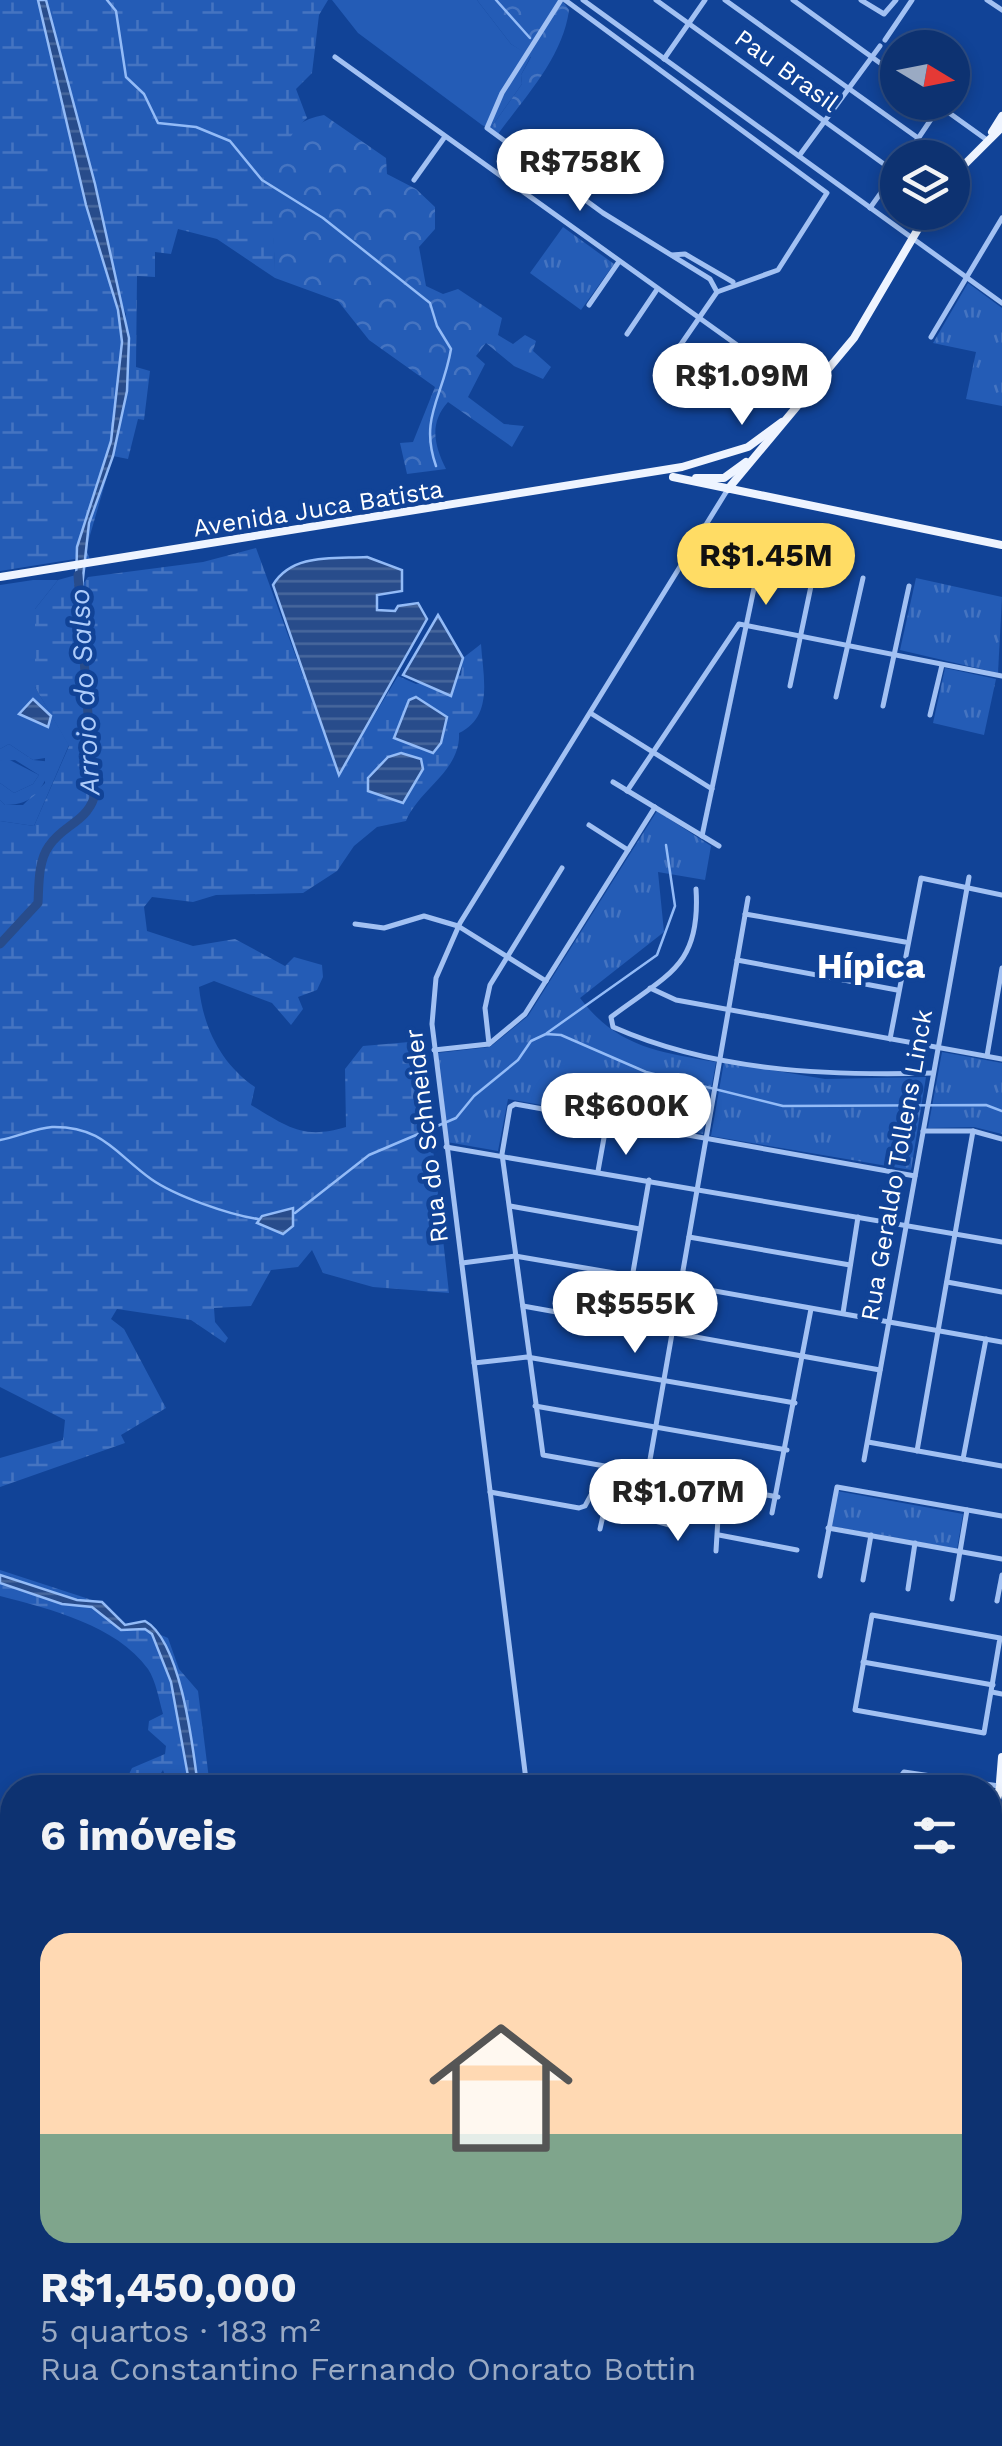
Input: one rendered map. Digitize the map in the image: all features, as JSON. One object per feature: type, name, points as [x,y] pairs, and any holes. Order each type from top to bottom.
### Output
[{"type":"main road","points":[[987,140],[1002,116]]},
{"type":"main road","points":[[970,157],[1002,127]]},
{"type":"main road","name":"Avenida Juca Batista","points":[[727,486],[854,338],[918,230]]},
{"type":"main road","name":"Avenida Juca Batista","points":[[0,577],[88,566],[641,474],[715,459],[748,446],[782,422]]},
{"type":"main road","points":[[727,486],[724,461],[715,459],[707,466],[710,479],[727,486],[748,494],[1002,545]]},
{"type":"main road","name":"Avenida Juca Batista","points":[[641,474],[710,479],[727,486]]},
{"type":"main road","name":"Avenida Juca Batista","points":[[672,477],[727,486]]},
{"type":"street","points":[[666,366],[718,292],[778,270],[824,203],[825,188],[563,0],[502,92],[486,128],[547,175],[710,279],[718,292]]},
{"type":"street","points":[[583,0],[1002,303]]},
{"type":"street","name":"Pau Brasil","points":[[656,0],[880,159]]},
{"type":"street","points":[[664,59],[706,0]]},
{"type":"street","points":[[726,0],[918,138],[928,120]]},
{"type":"street","points":[[793,0],[880,64]]},
{"type":"street","points":[[861,0],[884,14],[896,0]]},
{"type":"street","points":[[799,156],[912,0]]},
{"type":"street","points":[[988,0],[1002,10]]},
{"type":"street","points":[[335,57],[656,291],[807,395]]},
{"type":"street","points":[[959,120],[987,140]]},
{"type":"street","points":[[414,180],[445,137]]},
{"type":"street","points":[[870,208],[880,193]]},
{"type":"street","points":[[931,338],[1002,218]]},
{"type":"street","points":[[669,256],[684,254],[734,283]]},
{"type":"street","points":[[590,305],[618,263]]},
{"type":"street","points":[[626,334],[656,291]]},
{"type":"street","name":"Rua do Schneider","points":[[525,1775],[434,1050],[436,978],[458,926],[727,486]]},
{"type":"street","points":[[790,686],[815,567]]},
{"type":"street","points":[[702,836],[757,574]]},
{"type":"street","points":[[836,696],[863,578]]},
{"type":"street","points":[[883,706],[909,586]]},
{"type":"street","points":[[627,790],[739,624],[748,622],[1002,675]]},
{"type":"street","points":[[930,715],[942,664]]},
{"type":"street","points":[[591,713],[712,789]]},
{"type":"street","points":[[613,782],[720,846]]},
{"type":"street","points":[[434,1050],[489,1044],[525,1014],[655,807]]},
{"type":"street","points":[[589,824],[628,850]]},
{"type":"street","points":[[489,1044],[485,1008],[490,985],[562,868]]},
{"type":"street","name":"Rua Geraldo Tollens Linck","points":[[864,1460],[968,876]]},
{"type":"street","points":[[890,1039],[921,878],[1002,895]]},
{"type":"street","points":[[696,888],[695,940],[686,957],[612,1017],[613,1026],[659,1046],[826,1076],[933,1073]]},
{"type":"street","points":[[716,1551],[718,1518],[686,1512],[680,1526],[640,1520],[748,898]]},
{"type":"street","points":[[745,914],[906,942]]},
{"type":"street","points":[[355,924],[384,928],[415,915],[458,926],[546,981]]},
{"type":"street","points":[[737,960],[898,990]]},
{"type":"street","points":[[986,1056],[999,1008],[1002,968]]},
{"type":"street","points":[[650,988],[676,1000],[1002,1059]]},
{"type":"street","points":[[778,1498],[543,1455],[502,1154],[512,1104],[915,1176]]},
{"type":"street","points":[[598,1171],[607,1121]]},
{"type":"street","points":[[923,1131],[974,1131],[1002,1138]]},
{"type":"street","points":[[917,1450],[974,1131]]},
{"type":"street","points":[[446,1147],[1002,1242]]},
{"type":"street","points":[[624,1324],[649,1180]]},
{"type":"street","points":[[510,1206],[640,1229]]},
{"type":"street","points":[[843,1314],[858,1218]]},
{"type":"street","points":[[689,1237],[850,1265]]},
{"type":"street","points":[[461,1263],[515,1256],[632,1276]]},
{"type":"street","points":[[947,1282],[1002,1292]]},
{"type":"street","points":[[681,1284],[1002,1342]]},
{"type":"street","points":[[522,1306],[880,1370]]},
{"type":"street","points":[[772,1513],[787,1450],[810,1308]]},
{"type":"street","points":[[963,1459],[986,1338]]},
{"type":"street","points":[[474,1363],[527,1356],[795,1404]]},
{"type":"street","points":[[535,1406],[787,1450]]},
{"type":"street","points":[[868,1442],[1002,1466]]},
{"type":"street","points":[[820,1576],[837,1486],[1002,1516]]},
{"type":"street","points":[[490,1492],[578,1508],[585,1506],[591,1495],[642,1502]]},
{"type":"street","points":[[600,1529],[607,1497]]},
{"type":"street","points":[[952,1599],[967,1510]]},
{"type":"street","points":[[828,1528],[1002,1559]]},
{"type":"street","points":[[718,1535],[796,1550]]},
{"type":"street","points":[[863,1580],[870,1535]]},
{"type":"street","points":[[908,1589],[915,1543]]},
{"type":"street","points":[[997,1601],[1002,1575]]},
{"type":"street","points":[[872,1615],[1000,1638],[984,1733],[855,1710],[872,1615]]},
{"type":"street","points":[[863,1662],[995,1685],[1002,1694]]},
{"type":"street","points":[[899,1775],[931,1775]]},
{"type":"street","points":[[1002,2316],[1002,2385]]},
{"type":"green space","points":[[0,0],[38,0],[86,205],[118,310],[122,342],[111,441],[75,559],[0,571]]},
{"type":"green space","points":[[46,0],[328,0],[319,15],[312,73],[296,89],[307,118],[291,136],[275,173],[275,278],[217,239],[178,229],[171,254],[155,252],[155,277],[137,276],[136,367],[150,371],[144,420],[138,419],[128,459],[113,456],[127,391],[126,314],[117,293],[95,184]]},
{"type":"green space","points":[[332,0],[477,0],[511,44],[531,56],[521,75],[522,84],[490,129],[358,33]]},
{"type":"green space","points":[[477,0],[562,0],[569,10],[551,60],[498,134],[490,129],[522,84],[521,75],[531,57],[511,44]]},
{"type":"green space","points":[[324,115],[386,158],[387,174],[416,189],[435,207],[435,229],[419,247],[426,286],[443,294],[458,289],[502,318],[498,335],[513,344],[525,335],[536,341],[533,351],[551,367],[543,379],[514,366],[486,343],[476,356],[485,364],[468,397],[504,424],[524,426],[512,447],[448,402],[438,418],[435,434],[446,469],[407,474],[400,443],[413,442],[435,387],[369,340],[338,301],[275,278],[271,207],[276,158],[285,138],[301,123]]},
{"type":"green space","points":[[563,227],[614,264],[581,310],[530,273]]},
{"type":"green space","points":[[968,283],[1002,308],[1002,406],[966,399],[976,352],[933,343]]},
{"type":"green space","points":[[113,456],[86,549],[90,560],[84,562],[89,523]]},
{"type":"green space","points":[[256,548],[339,774],[398,676],[416,684],[461,675],[463,658],[481,644],[482,706],[470,726],[459,733],[458,746],[447,769],[406,821],[377,827],[354,846],[337,871],[303,893],[216,895],[193,902],[152,897],[144,907],[147,931],[193,946],[235,939],[285,966],[294,957],[322,965],[323,977],[317,990],[298,997],[303,1009],[291,1025],[272,1003],[214,981],[199,987],[205,1016],[223,1056],[255,1087],[251,1105],[286,1125],[307,1132],[346,1127],[345,1069],[363,1046],[421,1041],[449,1293],[373,1287],[323,1273],[312,1250],[298,1267],[271,1270],[251,1306],[214,1308],[215,1322],[228,1338],[225,1343],[191,1320],[117,1309],[111,1319],[124,1329],[166,1408],[121,1435],[125,1443],[0,1487],[0,1458],[63,1440],[65,1420],[0,1387],[0,821],[34,826],[69,746],[35,687],[35,609],[58,580],[76,575],[81,587],[88,577],[203,562]]},
{"type":"green space","points":[[916,578],[1002,597],[998,673],[900,650]]},
{"type":"green space","points":[[58,580],[35,609],[35,687],[69,745],[34,826],[0,821],[0,800],[5,805],[23,805],[45,783],[45,758],[33,760],[9,744],[0,749],[0,585]],"holes":[[[33,699],[51,715],[47,727],[19,714]]]},
{"type":"green space","points":[[945,668],[996,679],[984,735],[933,723]]},
{"type":"green space","points":[[9,744],[33,760],[53,762],[46,780],[31,798],[5,805],[0,800],[0,783],[14,793],[33,784],[39,775],[15,760],[0,761],[0,749]]},
{"type":"green space","points":[[6,758],[39,775],[33,784],[14,793],[0,783],[0,761]]},
{"type":"green space","points":[[657,811],[711,846],[705,880],[658,872],[664,932],[580,998],[609,1027],[640,1045],[716,1062],[703,1134],[508,1099],[498,1151],[447,1142],[437,1053],[490,1047],[528,1016]]},
{"type":"green space","points":[[942,1052],[1002,1063],[1002,1134],[974,1127],[928,1128]]},
{"type":"green space","points":[[724,1062],[825,1079],[926,1077],[911,1170],[711,1136]]},
{"type":"green space","points":[[837,1491],[963,1514],[957,1549],[831,1526]]},
{"type":"green space","points":[[0,1570],[92,1600],[77,1600],[0,1575]]},
{"type":"green space","points":[[0,1583],[62,1604],[92,1607],[121,1630],[145,1629],[152,1634],[171,1682],[188,1775],[165,1775],[163,1770],[160,1775],[128,1775],[132,1768],[165,1754],[166,1746],[148,1730],[149,1721],[163,1714],[151,1674],[135,1654],[81,1621],[0,1596]]},
{"type":"green space","points":[[161,1635],[168,1638],[179,1669],[198,1691],[208,1775],[196,1775],[183,1705]]},
{"type":"shaded area","points":[[38,0],[46,0],[95,184],[129,338],[127,391],[113,456],[89,523],[82,587],[76,584],[77,547],[111,441],[122,342],[118,310],[86,205]]},
{"type":"shaded area","points":[[367,557],[402,570],[402,591],[377,595],[377,610],[395,611],[398,606],[418,603],[427,619],[339,775],[273,585],[291,567],[302,563]]},
{"type":"shaded area","points":[[438,615],[463,658],[451,696],[403,675]]},
{"type":"shaded area","points":[[416,697],[447,717],[441,743],[433,753],[394,738],[409,700]]},
{"type":"shaded area","points":[[33,699],[51,716],[48,727],[19,714]]},
{"type":"shaded area","points":[[401,753],[421,759],[423,769],[403,803],[368,791],[368,778],[388,757]]},
{"type":"shaded area","points":[[293,1208],[293,1226],[283,1234],[257,1223],[262,1216]]},
{"type":"shaded area","points":[[0,1575],[77,1600],[102,1602],[125,1625],[145,1621],[157,1632],[168,1650],[183,1696],[196,1775],[188,1775],[171,1682],[152,1634],[145,1629],[121,1630],[92,1607],[62,1604],[0,1583]]},
{"type":"waterway","points":[[107,0],[116,11],[126,77],[144,94],[158,123],[196,127],[230,141],[262,180],[323,218],[430,303],[437,326],[451,349],[431,421],[431,449],[436,466]]},
{"type":"waterway","points":[[496,0],[530,38]]},
{"type":"waterway","name":"Arroio do Salso","points":[[0,944],[38,903],[45,852],[85,813],[94,798],[78,575]]},
{"type":"waterway","points":[[547,1033],[657,955],[675,906],[666,845]]},
{"type":"waterway","points":[[295,1213],[369,1155],[456,1118],[474,1096],[518,1060],[531,1041],[546,1034],[561,1035],[646,1072],[783,1106],[986,1105],[1002,1111]]},
{"type":"waterway","points":[[0,1140],[52,1127],[84,1131],[174,1192],[258,1219]]},
{"type":"district","name":"Hípica","points":[[871,966]]}]
